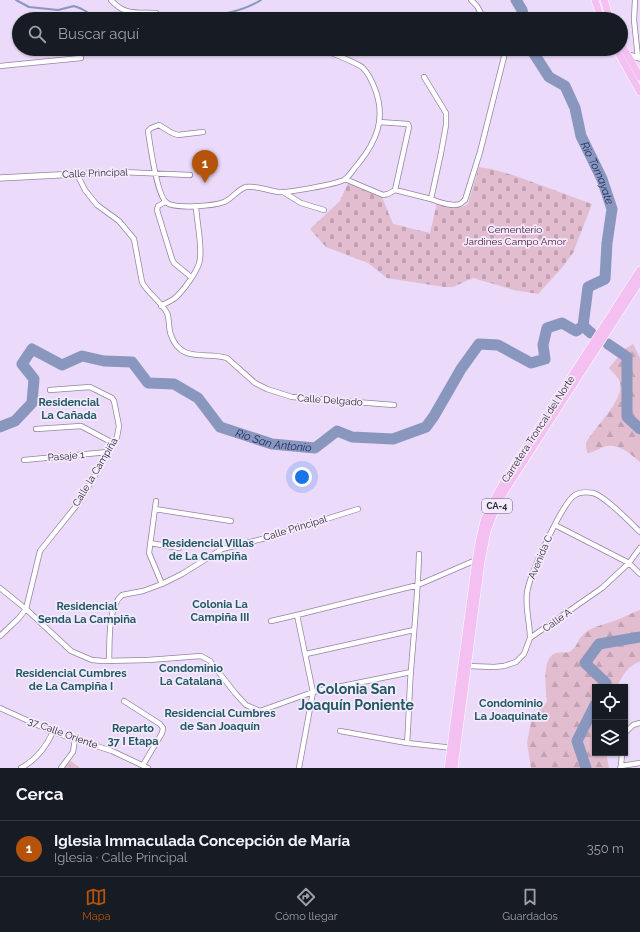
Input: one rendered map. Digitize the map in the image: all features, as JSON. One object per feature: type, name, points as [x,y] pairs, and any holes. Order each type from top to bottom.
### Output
[{"type":"main road","points":[[595,0],[598,12]]},
{"type":"main road","points":[[604,0],[608,12]]},
{"type":"main road","points":[[620,56],[640,92]]},
{"type":"main road","points":[[628,56],[640,77]]},
{"type":"main road","name":"Carretera Troncal del Norte","points":[[454,768],[453,748],[476,560],[484,521],[506,478],[640,270]]},
{"type":"main road","name":"Carretera Troncal del Norte","points":[[448,768],[453,748],[467,666],[481,562],[487,531],[499,500],[639,284]]},
{"type":"street","points":[[111,0],[120,9],[126,12]]},
{"type":"street","points":[[471,0],[480,12]]},
{"type":"street","points":[[628,56],[639,58],[634,20],[635,0]]},
{"type":"street","points":[[204,132],[178,135],[160,125],[151,128],[148,131],[155,173],[165,202],[171,205],[196,207],[225,202],[247,187],[283,192],[309,189],[345,179],[363,157],[373,141],[381,117],[378,97],[371,80],[362,67],[338,56]]},
{"type":"street","points":[[345,179],[383,195],[395,190],[454,205],[460,204],[465,200],[480,152],[504,56]]},
{"type":"street","points":[[0,66],[81,58]]},
{"type":"street","points":[[424,76],[446,113],[446,125],[442,152],[431,199]]},
{"type":"street","points":[[379,122],[408,124],[409,127],[395,190]]},
{"type":"street","name":"Calle Principal","points":[[0,178],[122,172],[190,175]]},
{"type":"street","name":"Calle Delgado","points":[[77,174],[85,190],[97,204],[119,221],[134,239],[142,282],[145,288],[168,316],[170,334],[181,349],[194,356],[221,356],[226,358],[254,383],[292,397],[394,405]]},
{"type":"street","points":[[283,192],[301,202],[324,210]]},
{"type":"street","points":[[165,202],[158,206],[157,210],[172,259],[174,263],[191,277]]},
{"type":"street","points":[[161,306],[175,297],[194,273],[200,260],[196,207]]},
{"type":"street","name":"Calle la Campiña","points":[[0,636],[26,609],[40,551],[80,501],[113,443],[119,429],[116,405],[112,398],[93,387],[50,390]]},
{"type":"street","points":[[36,429],[81,426],[113,443]]},
{"type":"street","name":"Pasaje 1","points":[[24,460],[108,452]]},
{"type":"street","name":"Avenida C","points":[[530,638],[526,600],[528,587],[540,556],[555,525],[572,497],[576,494],[587,492],[598,495],[640,532]]},
{"type":"street","points":[[156,501],[149,553],[162,584]]},
{"type":"street","points":[[155,509],[231,521]]},
{"type":"street","name":"Calle Principal","points":[[109,661],[112,615],[116,602],[119,597],[125,593],[143,591],[162,584],[182,574],[218,550],[266,538],[358,509]]},
{"type":"street","points":[[555,525],[629,563],[640,574]]},
{"type":"street","points":[[150,543],[179,548]]},
{"type":"street","name":"Calle A","points":[[530,638],[602,588],[629,563],[640,548]]},
{"type":"street","points":[[407,743],[419,554]]},
{"type":"street","points":[[271,621],[418,585],[476,560]]},
{"type":"street","points":[[0,588],[26,609],[71,651],[92,660],[109,661],[201,656],[210,661],[234,693],[246,705],[260,711],[313,692],[411,672]]},
{"type":"street","points":[[298,615],[313,692],[299,768]]},
{"type":"street","points":[[306,654],[414,630]]},
{"type":"street","points":[[467,666],[494,667],[512,664],[519,660],[524,654],[530,638]]},
{"type":"street","points":[[124,701],[160,724],[163,728],[146,767]]},
{"type":"street","name":"37 Calle Oriente","points":[[0,708],[53,732],[112,751],[146,767]]},
{"type":"street","points":[[628,730],[633,725],[640,723]]},
{"type":"street","points":[[340,731],[407,743],[453,748]]},
{"type":"street","points":[[21,768],[29,764],[47,745],[53,732]]},
{"type":"street","points":[[61,768],[73,752],[76,739]]},
{"type":"street","points":[[622,756],[621,767],[640,763]]},
{"type":"green space","name":"Cementerio Jardines Campo Amor","points":[[479,167],[513,175],[592,204],[573,253],[561,269],[538,294],[514,290],[473,278],[453,287],[444,287],[387,278],[368,263],[326,247],[310,229],[340,201],[348,183],[382,197],[393,224],[430,233],[437,203],[457,207],[468,204]]},
{"type":"green space","points":[[633,344],[640,358],[640,462],[618,447],[603,447],[588,453],[586,448],[586,443],[619,395],[619,380],[609,368],[625,349]]},
{"type":"green space","points":[[640,610],[640,662],[629,668],[618,684],[592,684],[592,756],[607,756],[609,768],[531,768],[527,743],[532,717],[547,702],[545,682],[548,661],[551,656],[558,652],[571,651],[588,630]]},
{"type":"green space","points":[[68,759],[80,768],[61,768]]},
{"type":"waterway","points":[[16,0],[29,7],[58,10],[74,6],[87,12]]},
{"type":"waterway","points":[[232,12],[245,8],[261,0]]},
{"type":"waterway","name":"Río Tomayate","points":[[516,0],[522,12]]},
{"type":"waterway","name":"Río Tomayate","points":[[536,56],[549,77],[565,86],[575,108],[581,136],[602,179],[612,209],[607,243],[605,279],[588,287],[583,326]]},
{"type":"waterway","name":"Río San Antonio","points":[[0,427],[15,421],[32,403],[34,379],[22,364],[32,349],[62,365],[82,356],[104,361],[132,362],[148,383],[174,384],[198,398],[220,427],[272,444],[315,448],[337,431],[352,437],[393,439],[426,427],[461,369],[479,344],[498,345],[531,363],[545,359],[543,345],[547,328],[562,323],[576,331],[583,326]]},
{"type":"waterway","points":[[583,326],[591,333]]},
{"type":"waterway","points":[[608,344],[627,357],[627,417],[640,429]]},
{"type":"waterway","points":[[606,684],[585,663],[599,644],[640,637]]},
{"type":"waterway","points":[[586,768],[577,741],[592,711]]},
{"type":"place","name":"Iglesia Immaculada Concepción de María","points":[[205,183]]},
{"type":"district","name":"Residencial La Cañada","points":[[69,408]]},
{"type":"district","name":"Residencial Villas de La Campiña","points":[[208,549]]},
{"type":"district","name":"Colonia La Campiña III","points":[[220,610]]},
{"type":"district","name":"Residencial Senda La Campiña","points":[[87,612]]},
{"type":"district","name":"Condominio La Catalana","points":[[191,674]]},
{"type":"district","name":"Residencial Cumbres de La Campiña I","points":[[71,679]]},
{"type":"district","name":"Colonia San Joaquín Poniente","points":[[356,698]]},
{"type":"district","name":"Condominio La Joaquinate","points":[[511,709]]},
{"type":"district","name":"Residencial Cumbres de San Joaquín","points":[[220,719]]},
{"type":"district","name":"Reparto 37 I Etapa","points":[[133,734]]}]
